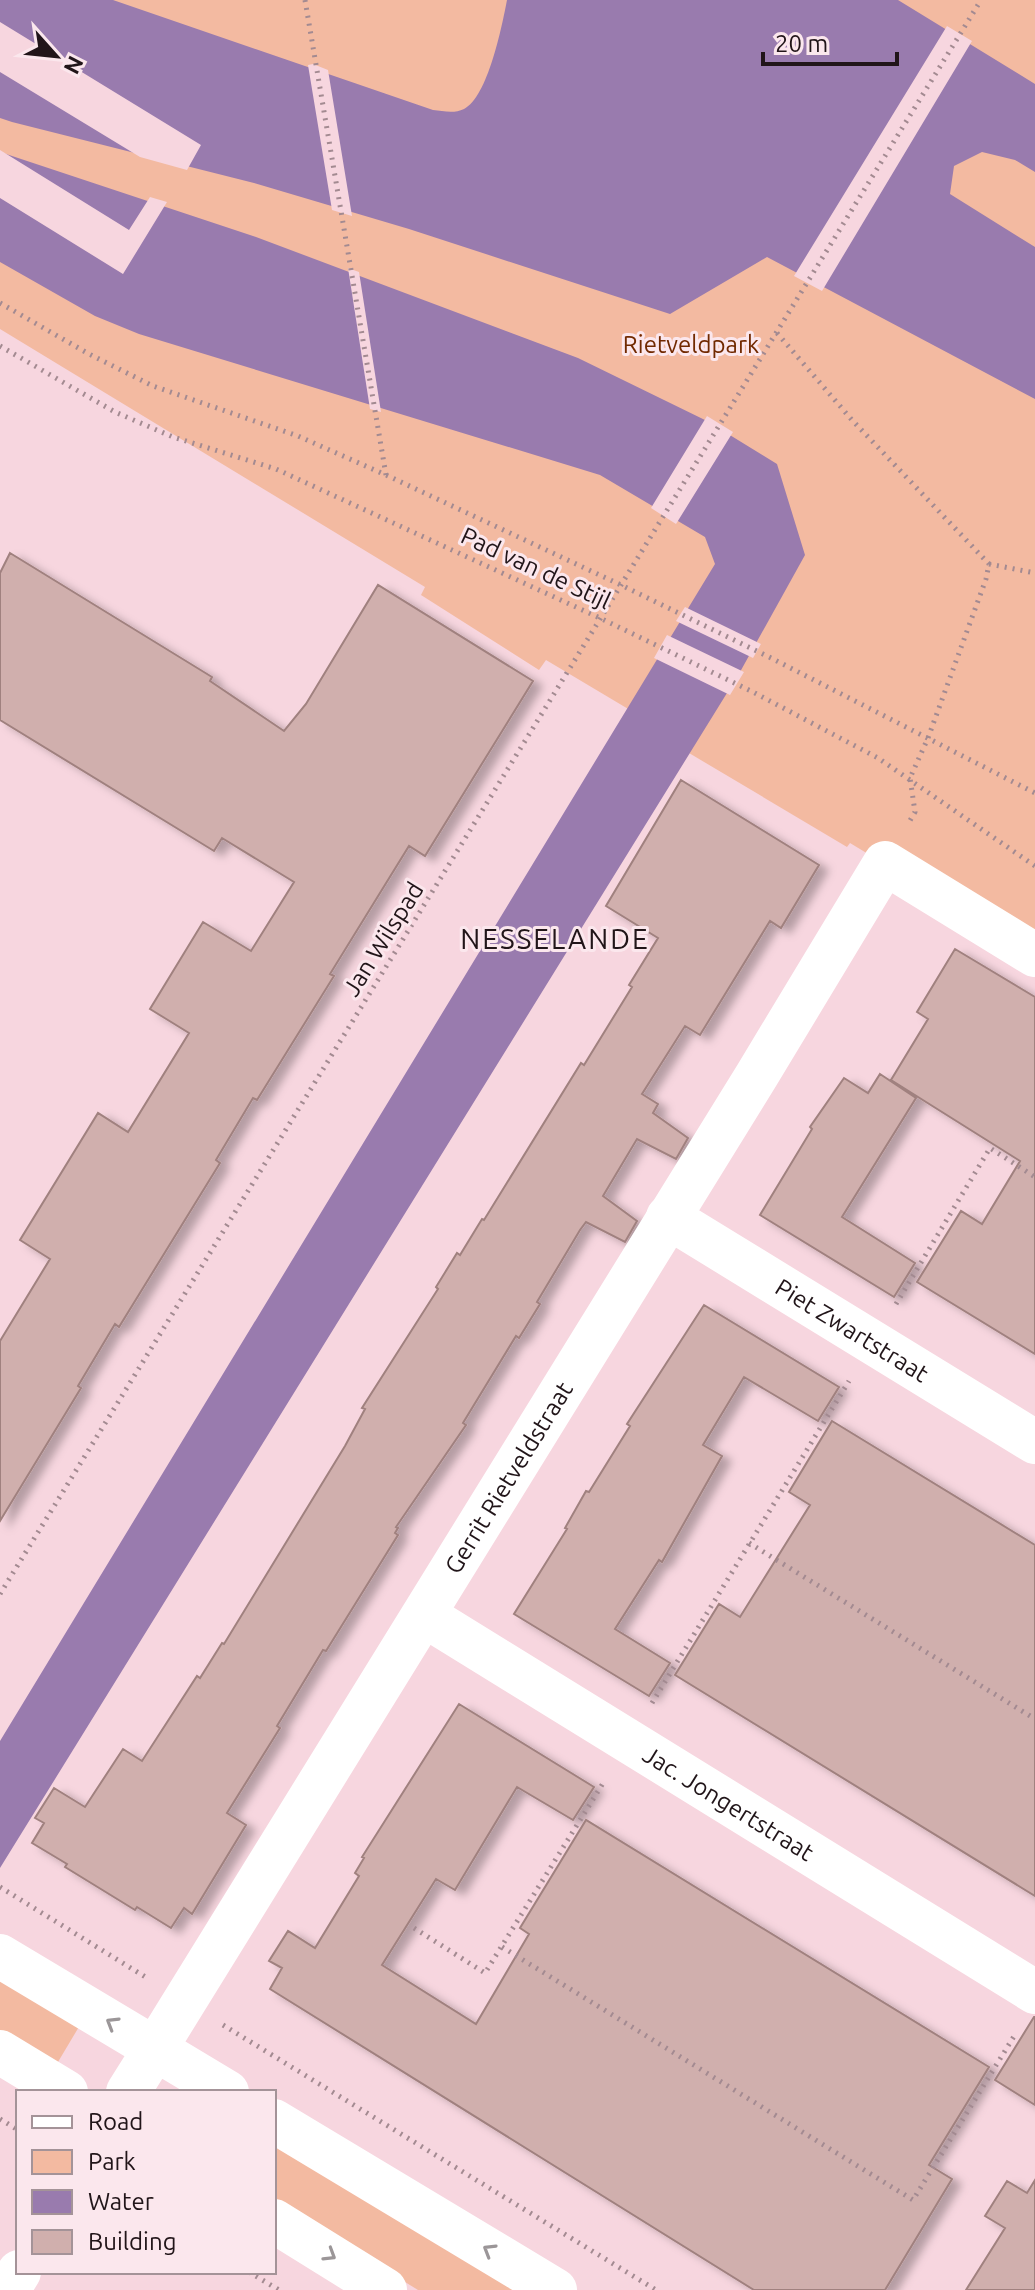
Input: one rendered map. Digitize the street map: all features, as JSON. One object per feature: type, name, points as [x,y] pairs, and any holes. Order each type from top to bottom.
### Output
[{"type":"street","points":[[885,863],[1035,955]]},
{"type":"street","name":"Gerrit Rietveldstraat","points":[[129,2090],[885,863]]},
{"type":"street","name":"Piet Zwartstraat","points":[[668,1217],[1035,1442]]},
{"type":"street","name":"Jac. Jongertstraat","points":[[424,1615],[629,1741],[1027,2010]]},
{"type":"street","points":[[0,1956],[224,2090]]},
{"type":"street","points":[[0,2052],[63,2090]]},
{"type":"street","points":[[276,2122],[555,2290]]},
{"type":"street","points":[[276,2222],[385,2290]]},
{"type":"path","points":[[305,0],[386,475]]},
{"type":"path","name":"Jan Wilspad","points":[[0,1594],[981,0]]},
{"type":"path","name":"Pad van de Stijl","points":[[0,303],[153,386],[298,436],[621,585],[1035,793]]},
{"type":"path","points":[[777,333],[874,443],[989,564],[1035,573]]},
{"type":"path","name":"Pad van de Stijl","points":[[0,346],[115,412],[173,437],[289,474],[751,691],[910,778],[1035,866]]},
{"type":"path","points":[[885,863],[915,812],[910,778],[928,738],[989,564]]},
{"type":"path","points":[[414,1928],[485,1973],[873,1344],[990,1148],[1035,1177]]},
{"type":"path","points":[[749,1543],[1035,1719]]},
{"type":"path","points":[[0,1887],[656,2290]]},
{"type":"path","points":[[502,1947],[913,2200],[1027,2010]]},
{"type":"path","points":[[252,2274],[279,2290]]},
{"type":"green space","name":"Rietveldpark","points":[[0,0],[1035,0],[1035,955],[850,843],[847,847],[689,753],[692,747],[546,660],[539,670],[421,595],[425,587],[0,329]]},
{"type":"green space","points":[[0,1969],[83,2020],[55,2067],[0,2032]]},
{"type":"green space","points":[[276,2139],[522,2290],[418,2290],[276,2202]]},
{"type":"water","points":[[0,0],[113,0],[433,110],[452,112],[464,109],[480,91],[493,60],[507,0],[898,0],[1035,84],[1035,172],[1015,160],[982,152],[954,166],[950,194],[1035,247],[1035,399],[767,257],[670,314],[409,229],[254,183],[0,118]]},
{"type":"water","points":[[0,152],[256,237],[578,358],[707,421],[777,464],[805,555],[740,672],[0,1868],[0,1741],[715,564],[705,537],[600,475],[139,334],[95,316],[0,262]]},
{"type":"pier","points":[[0,22],[201,145],[187,170],[140,157],[0,72]]},
{"type":"pier","points":[[947,26],[972,41],[822,291],[794,276]]},
{"type":"pier","points":[[308,65],[328,70],[352,216],[332,210]]},
{"type":"pier","points":[[0,150],[129,230],[150,197],[167,202],[123,274],[0,198]]},
{"type":"pier","points":[[348,268],[359,272],[381,412],[370,409]]},
{"type":"pier","points":[[707,416],[733,432],[676,524],[651,508]]},
{"type":"pier","points":[[685,607],[761,644],[753,658],[676,621]]},
{"type":"pier","points":[[667,635],[744,672],[730,695],[654,658]]},
{"type":"building","points":[[10,553],[212,677],[210,681],[284,731],[306,704],[378,585],[533,681],[425,856],[409,846],[330,974],[334,976],[216,1160],[220,1163],[119,1327],[115,1324],[78,1386],[81,1388],[0,1521],[0,1341],[50,1259],[20,1240],[98,1113],[128,1132],[189,1033],[150,1009],[203,922],[251,951],[294,882],[222,838],[214,851],[0,720],[0,573]]},
{"type":"building","points":[[681,780],[819,865],[781,928],[770,921],[700,1035],[685,1026],[642,1094],[658,1104],[653,1113],[688,1138],[676,1159],[637,1139],[603,1196],[637,1221],[625,1242],[586,1222],[580,1230],[537,1302],[540,1304],[519,1338],[516,1336],[463,1423],[466,1425],[396,1527],[395,1533],[398,1535],[326,1651],[323,1650],[277,1726],[280,1728],[227,1813],[246,1825],[192,1914],[184,1908],[171,1928],[137,1907],[135,1910],[32,1843],[44,1823],[35,1818],[54,1788],[85,1807],[123,1749],[142,1761],[197,1676],[200,1678],[224,1644],[345,1446],[365,1409],[362,1408],[438,1289],[436,1287],[457,1253],[460,1255],[484,1220],[581,1063],[584,1065],[658,938],[606,906]]},
{"type":"building","points":[[955,949],[1035,997],[1035,1354],[917,1282],[961,1211],[982,1224],[1020,1161],[891,1080],[928,1019],[917,1012]]},
{"type":"building","points":[[880,1074],[916,1098],[842,1217],[915,1263],[894,1297],[760,1215],[812,1129],[810,1127],[844,1078],[868,1093]]},
{"type":"building","points":[[704,1305],[839,1387],[818,1421],[744,1377],[703,1445],[722,1456],[662,1562],[659,1560],[615,1629],[670,1663],[649,1696],[514,1614],[567,1529],[586,1491],[589,1492],[630,1426],[627,1424]]},
{"type":"building","points":[[832,1421],[1035,1545],[1035,1896],[675,1675],[719,1604],[740,1617],[810,1505],[789,1492]]},
{"type":"building","points":[[459,1704],[594,1787],[573,1820],[517,1787],[455,1890],[436,1879],[382,1965],[476,2024],[529,1934],[520,1928],[586,1820],[989,2067],[929,2165],[952,2179],[885,2290],[754,2290],[270,1989],[282,1968],[269,1961],[288,1931],[315,1948],[359,1876],[355,1873],[362,1857]]},
{"type":"building","points":[[1035,2017],[1035,2105],[995,2080]]},
{"type":"building","points":[[1035,2180],[1035,2290],[966,2290],[1005,2228],[985,2216],[1007,2181],[1027,2193]]},
{"type":"district","name":"NESSELANDE","points":[[555,938]]}]
